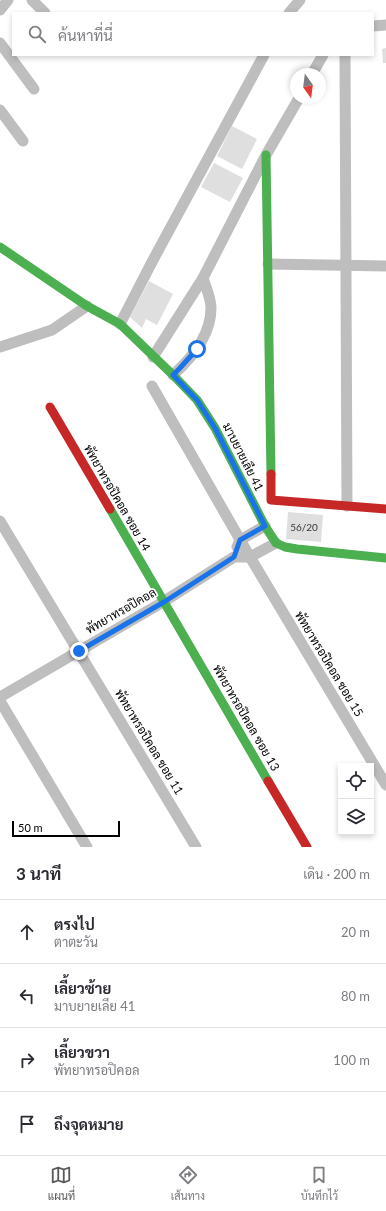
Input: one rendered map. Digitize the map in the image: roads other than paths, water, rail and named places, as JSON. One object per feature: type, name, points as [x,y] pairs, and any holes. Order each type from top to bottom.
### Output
[{"type":"street","points":[[0,10],[8,0]]},
{"type":"street","points":[[32,0],[44,12]]},
{"type":"street","points":[[290,12],[300,0]]},
{"type":"street","points":[[374,26],[386,25]]},
{"type":"street","points":[[0,43],[34,89]]},
{"type":"street","points":[[120,324],[263,56]]},
{"type":"street","points":[[315,68],[322,56]]},
{"type":"street","points":[[345,56],[347,506]]},
{"type":"street","points":[[153,357],[203,278],[266,155],[296,104]]},
{"type":"street","points":[[0,110],[23,141]]},
{"type":"street","points":[[266,155],[272,500],[386,509]]},
{"type":"street","name":"มาบยายเลีย 41","points":[[0,247],[87,306],[120,324],[197,400],[215,428],[265,526],[276,543]]},
{"type":"street","points":[[268,264],[386,266]]},
{"type":"street","points":[[173,375],[197,349],[210,320],[211,308],[209,296],[203,278]]},
{"type":"street","points":[[0,347],[52,330],[87,306]]},
{"type":"street","name":"พัทยาทรอปิคอล ซอย 15","points":[[152,386],[240,540],[386,785]]},
{"type":"street","name":"พัทยาทรอปิคอล ซอย 14","points":[[50,408],[164,602]]},
{"type":"street","name":"พัทยาทรอปิคอล ซอย 11","points":[[0,520],[196,847]]},
{"type":"street","points":[[265,526],[240,540],[234,557],[250,557],[276,543],[285,547],[297,549],[386,558]]},
{"type":"street","name":"พัทยาทรอปิคอล","points":[[0,697],[164,602],[234,557]]},
{"type":"street","name":"พัทยาทรอปิคอล ซอย 13","points":[[164,602],[307,847]]},
{"type":"street","points":[[0,701],[86,847]]}]
